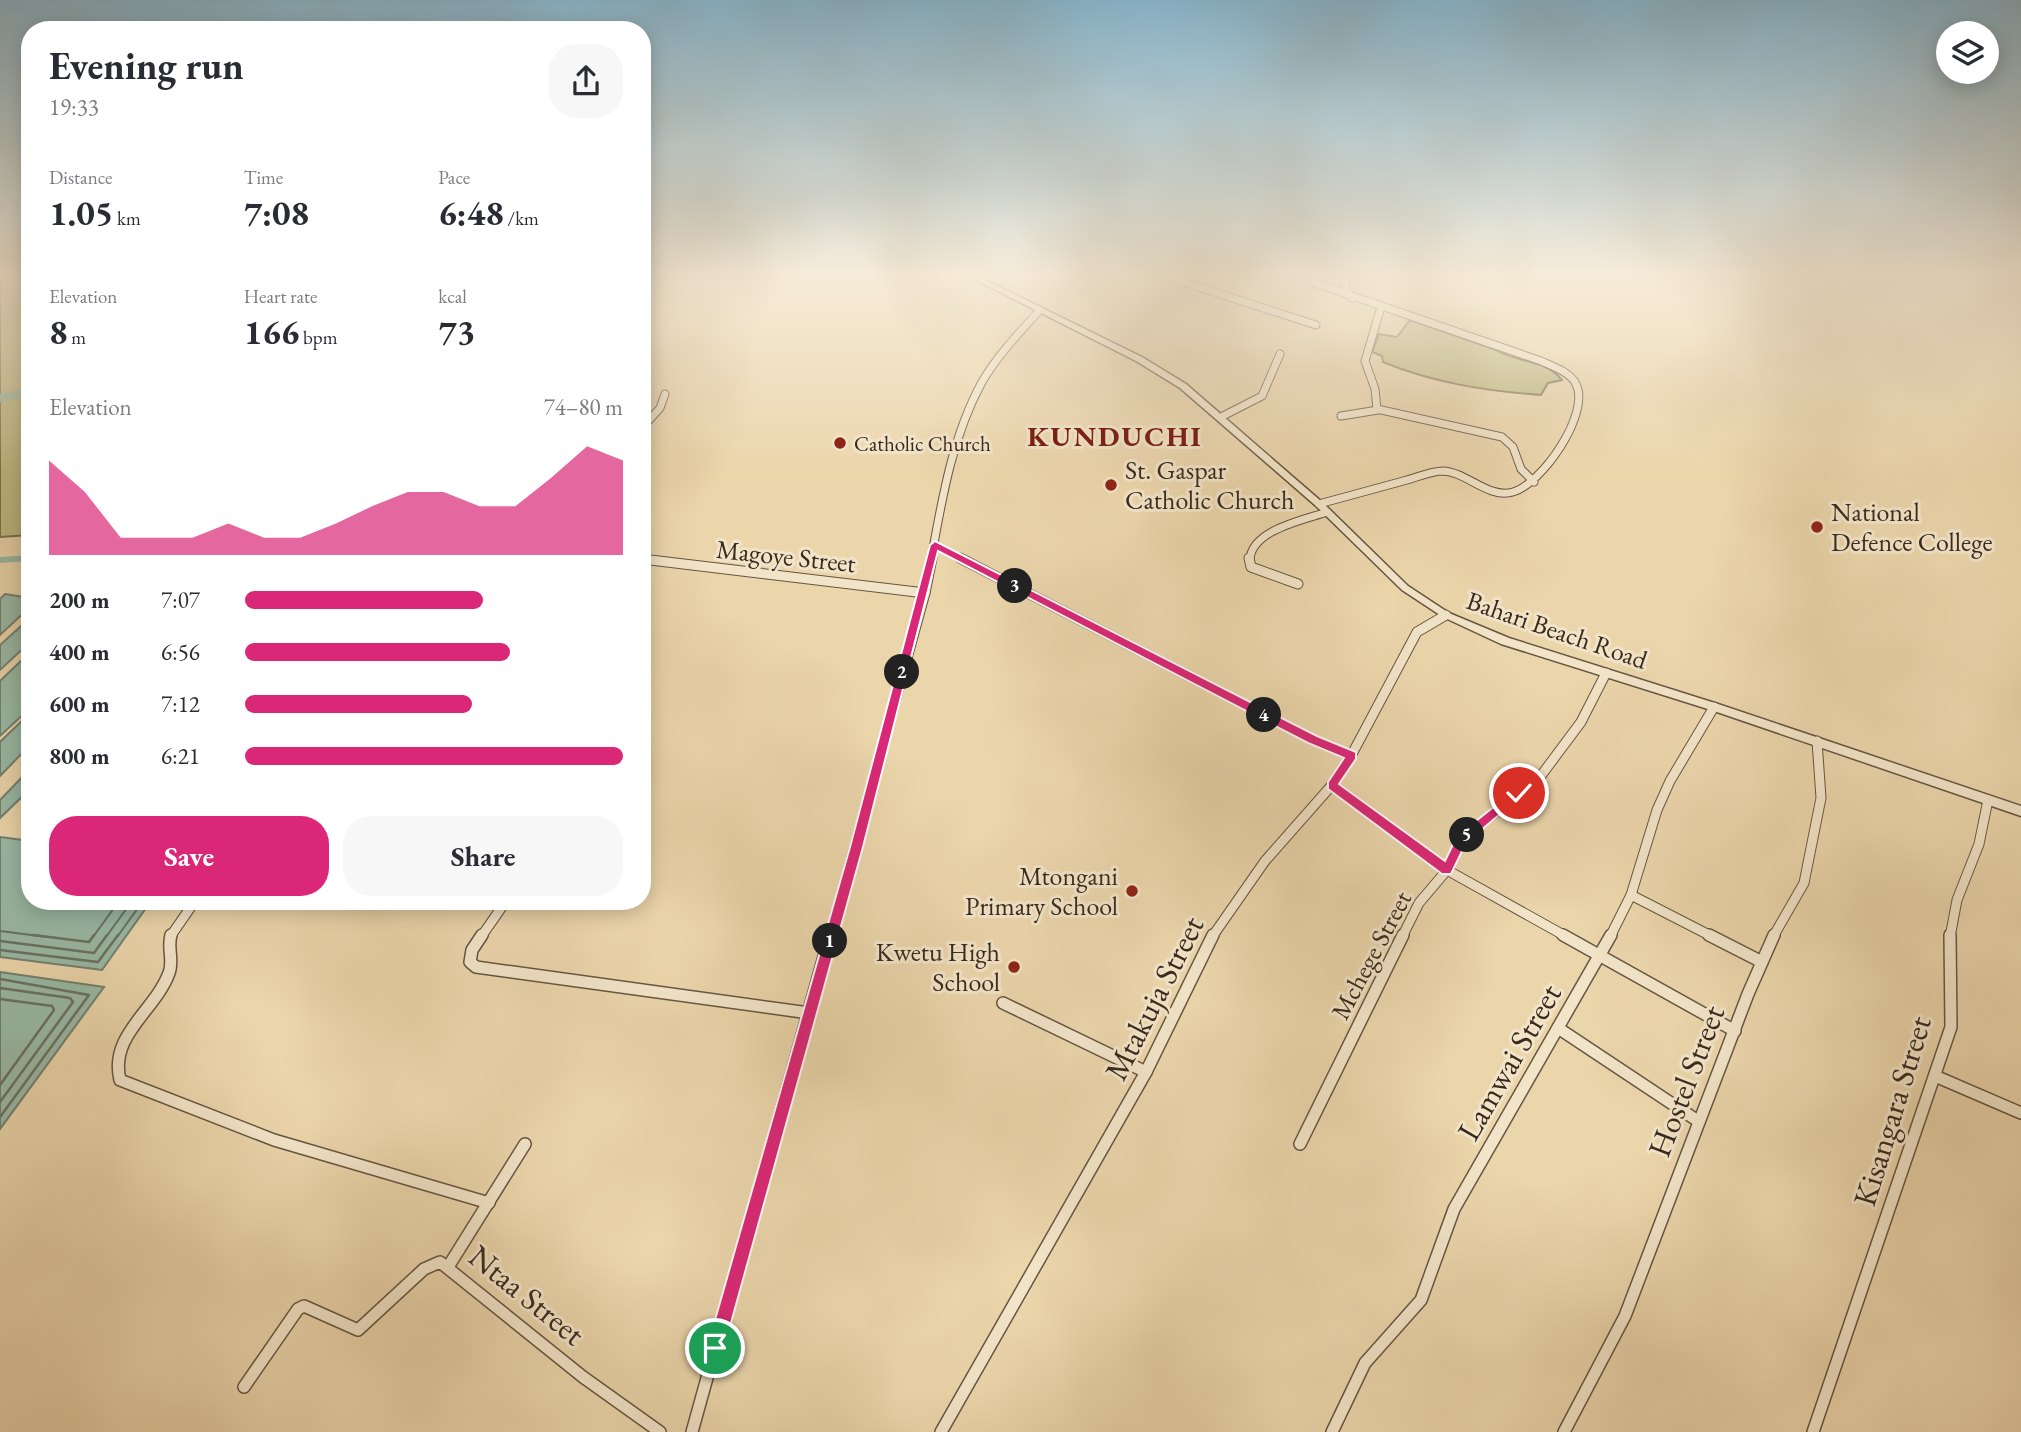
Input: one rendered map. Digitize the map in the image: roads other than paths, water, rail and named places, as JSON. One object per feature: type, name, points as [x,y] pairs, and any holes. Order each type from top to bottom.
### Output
[{"type":"street","points":[[692,1432],[925,593],[953,460],[982,383],[1014,339]]},
{"type":"street","name":"Bahari Beach Road","points":[[1096,339],[1164,374],[1221,417],[1319,504],[1405,589],[1446,615],[1505,641],[1714,707],[2021,811]]},
{"type":"street","points":[[1372,339],[1366,361],[1376,389],[1378,410]]},
{"type":"street","points":[[1319,504],[1440,471],[1455,473],[1507,493],[1513,493],[1534,481],[1557,452],[1567,431],[1578,404],[1576,383],[1566,374],[1541,361],[1475,339]]},
{"type":"street","points":[[1221,417],[1262,396],[1280,354]]},
{"type":"street","points":[[651,418],[660,408],[665,394]]},
{"type":"street","points":[[1341,416],[1378,410],[1502,437],[1521,458],[1521,469],[1534,481]]},
{"type":"street","points":[[1298,584],[1259,572],[1251,567],[1249,556],[1256,544],[1267,537],[1327,512]]},
{"type":"street","points":[[935,545],[1312,740],[1352,756]]},
{"type":"street","name":"Magoye Street","points":[[651,560],[925,593]]},
{"type":"street","name":"Mtakuja Street","points":[[941,1432],[1146,1072],[1209,940],[1265,862],[1332,785],[1352,756],[1417,632],[1446,615]]},
{"type":"street","name":"Mchege Street","points":[[1300,1144],[1419,903],[1447,870],[1462,839],[1541,777],[1581,722],[1606,673]]},
{"type":"street","name":"Lamwai Street","points":[[1332,1432],[1365,1363],[1421,1300],[1454,1209],[1599,958],[1631,895],[1657,810],[1714,707]]},
{"type":"street","name":"Hostel Street","points":[[1564,1432],[1625,1316],[1698,1121],[1762,962],[1776,930],[1804,883],[1821,798],[1817,741]]},
{"type":"street","points":[[1332,785],[1447,870],[1599,958],[1735,1031]]},
{"type":"street","name":"Kisangara Street","points":[[1813,1432],[1951,1027],[1951,931],[1957,900],[1979,844],[1988,800]]},
{"type":"street","points":[[1631,895],[1762,962]]},
{"type":"street","points":[[189,910],[170,937],[172,957],[169,974],[130,1029],[117,1069],[120,1080],[274,1140],[489,1203]]},
{"type":"street","points":[[500,910],[472,950],[469,958],[476,967],[809,1013]]},
{"type":"street","points":[[1003,1003],[1146,1072]]},
{"type":"street","points":[[1558,1028],[1698,1121]]},
{"type":"street","points":[[1935,1076],[2021,1112]]},
{"type":"street","points":[[448,1267],[525,1144]]},
{"type":"street","name":"Ntaa Street","points":[[244,1387],[298,1308],[304,1306],[358,1330],[365,1327],[429,1265],[440,1262],[583,1377],[660,1432]]},
{"type":"water","points":[[5,594],[21,597],[21,615],[0,635],[0,599]]},
{"type":"water","points":[[21,626],[21,650],[0,670],[0,645]]},
{"type":"water","points":[[21,661],[21,716],[0,736],[0,681]]},
{"type":"water","points":[[21,722],[21,754],[0,776],[0,742]]},
{"type":"water","points":[[21,778],[21,798],[0,818],[0,800]]},
{"type":"water","points":[[0,837],[21,840],[21,910],[145,910],[102,970],[0,957]]},
{"type":"water","points":[[0,972],[104,987],[0,1129]]},
{"type":"waterway","points":[[0,398],[21,394]]},
{"type":"waterway","points":[[0,560],[21,559]]},
{"type":"place","name":"Catholic Church","points":[[840,443]]},
{"type":"place","name":"St. Gaspar Catholic Church","points":[[1111,485]]},
{"type":"place","name":"National Defence College","points":[[1817,527]]},
{"type":"place","name":"Mtongani Primary School","points":[[1132,891]]},
{"type":"place","name":"Kwetu High School","points":[[1014,967]]},
{"type":"district","name":"KUNDUCHI","points":[[1115,436]]}]
